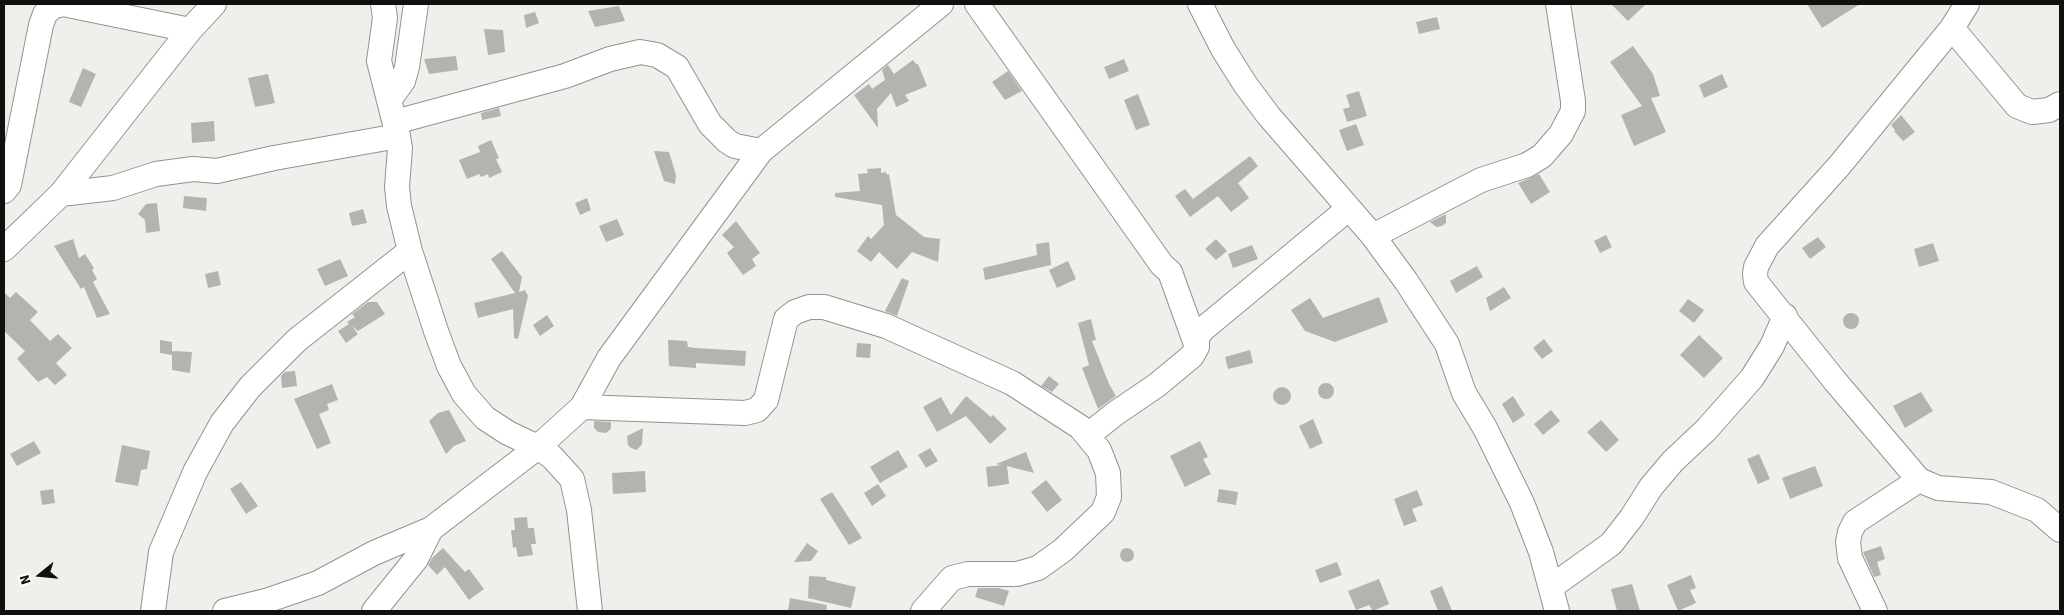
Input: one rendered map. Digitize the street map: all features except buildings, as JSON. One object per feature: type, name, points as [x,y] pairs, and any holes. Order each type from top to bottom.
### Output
[{"type":"street","points":[[4,190],[9,184],[41,26],[45,14],[52,7],[63,4],[190,30]]},
{"type":"street","points":[[4,249],[61,194],[190,30],[214,4]]},
{"type":"street","points":[[383,4],[385,18],[379,61],[400,148],[397,187],[399,206],[410,251],[449,366],[464,394],[485,418],[508,433],[538,447],[552,457],[572,479],[579,510],[590,611]]},
{"type":"street","points":[[394,119],[407,66],[416,4]]},
{"type":"street","points":[[225,611],[266,601],[318,583],[374,553],[431,528],[538,447],[582,407],[609,358],[761,151],[941,4]]},
{"type":"street","points":[[977,4],[1162,265],[1170,272],[1197,346]]},
{"type":"street","points":[[1200,4],[1223,49],[1244,84],[1268,115],[1373,236],[1406,281],[1446,344],[1464,393],[1485,428],[1522,503],[1541,552],[1557,611]]},
{"type":"street","points":[[1373,236],[1481,180],[1527,165],[1542,156],[1561,134],[1573,111],[1573,101],[1558,4]]},
{"type":"street","points":[[1967,4],[1952,28],[1839,166],[1767,246],[1761,256],[1755,274],[1756,282],[1835,381],[1919,480],[1938,488],[1991,492],[2037,510],[2060,530]]},
{"type":"street","points":[[1952,28],[2017,106],[2032,112],[2049,110],[2060,104]]},
{"type":"street","points":[[61,194],[113,188],[156,174],[192,169],[217,171],[274,158],[394,119],[565,76],[610,59],[640,52],[657,55],[677,67],[710,124],[727,141],[735,146],[761,151]]},
{"type":"street","points":[[1088,435],[1157,385],[1192,356],[1197,346],[1197,338],[1202,330],[1348,209]]},
{"type":"street","points":[[154,611],[161,552],[195,472],[222,423],[250,387],[297,340],[410,251]]},
{"type":"street","points":[[582,407],[745,413],[757,410],[766,400],[786,319],[795,312],[809,307],[824,307],[886,326],[1012,383],[1080,427],[1099,450],[1108,473],[1109,497],[1103,512],[1064,550],[1038,568],[1017,574],[968,574],[952,578],[923,611]]},
{"type":"street","points":[[1551,587],[1610,544],[1632,517],[1652,486],[1706,430],[1752,378],[1772,346],[1785,316]]},
{"type":"street","points":[[1875,611],[1850,558],[1848,542],[1850,532],[1855,522],[1919,480]]},
{"type":"street","points":[[374,611],[416,559],[431,528]]}]
